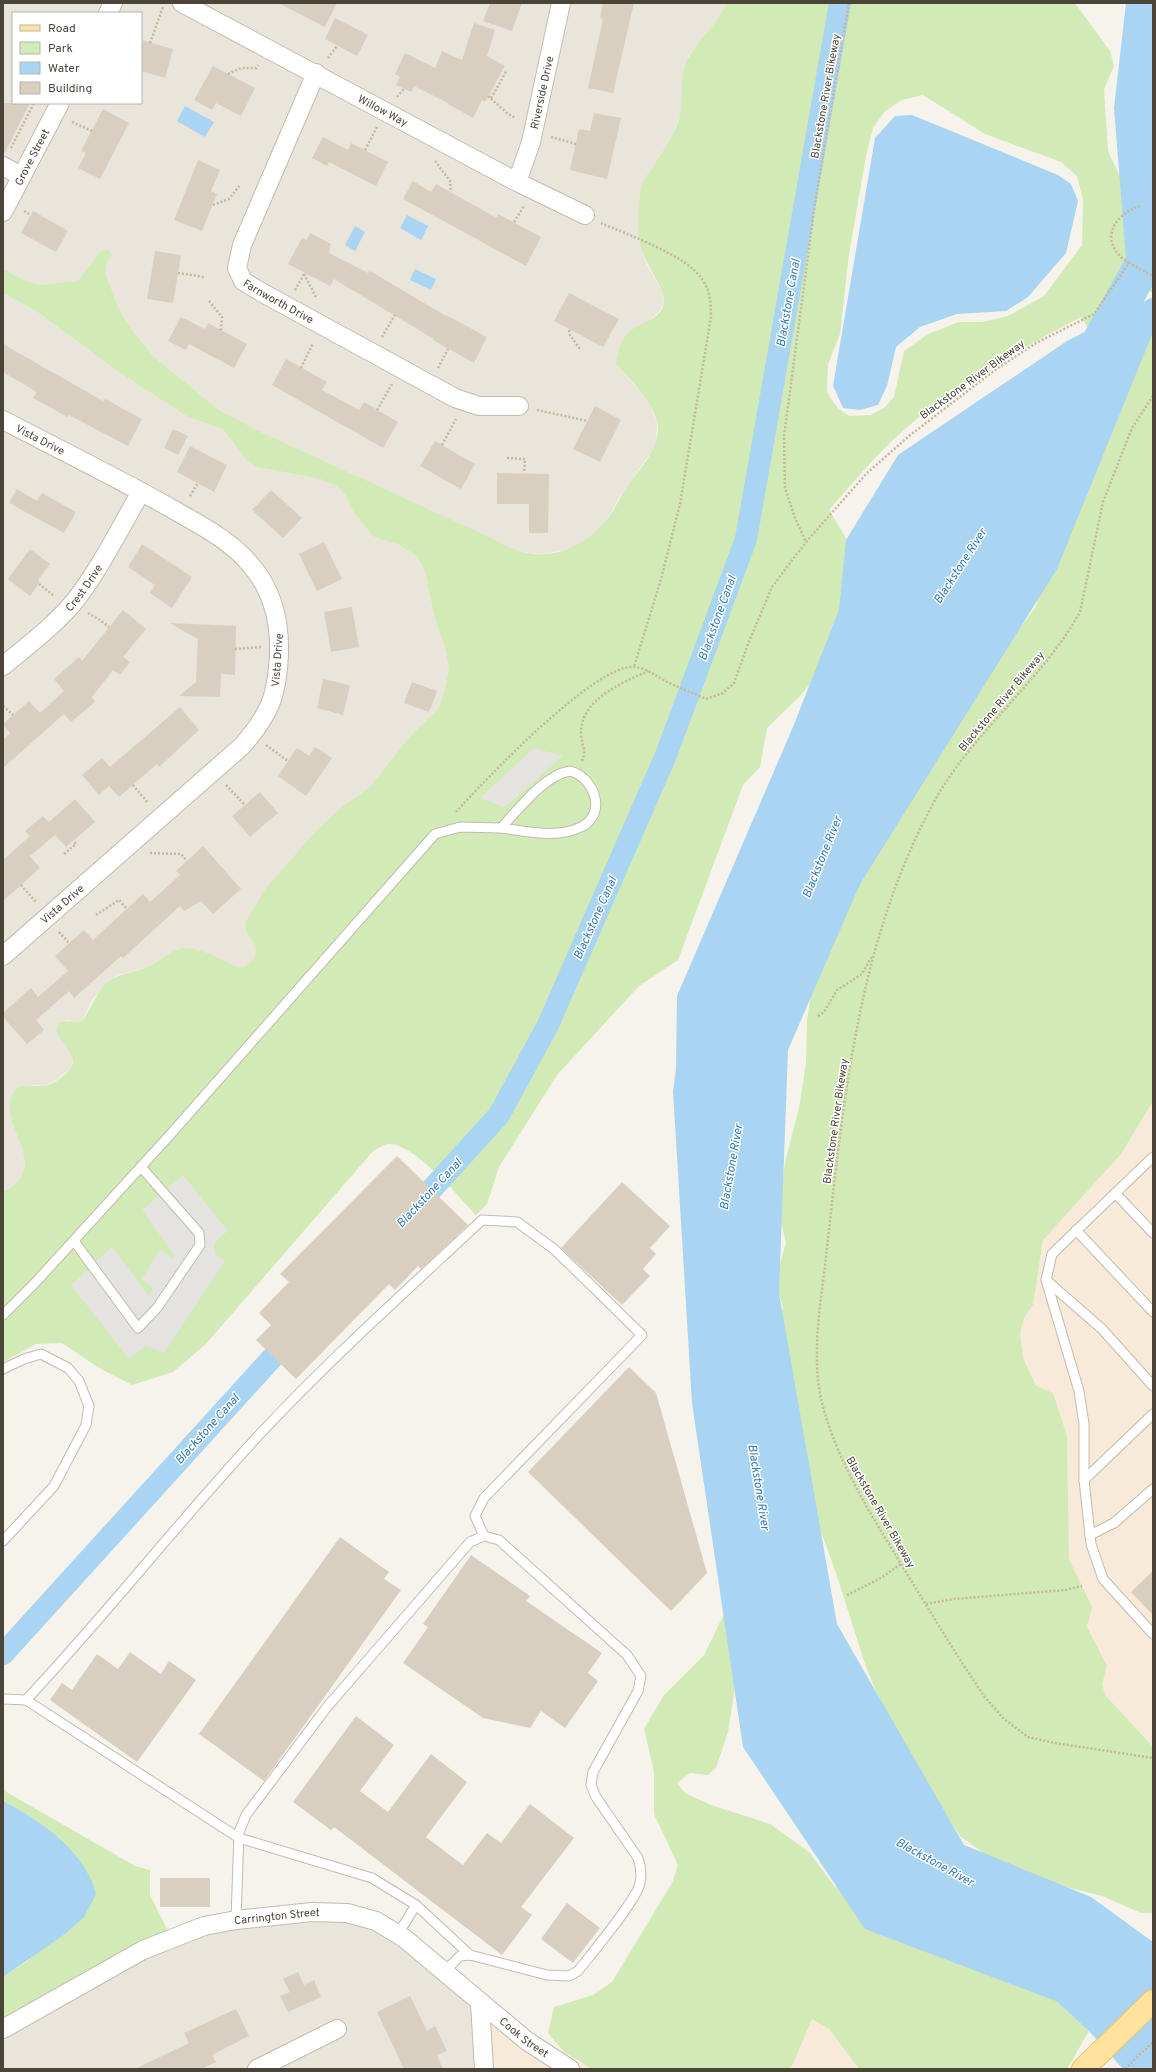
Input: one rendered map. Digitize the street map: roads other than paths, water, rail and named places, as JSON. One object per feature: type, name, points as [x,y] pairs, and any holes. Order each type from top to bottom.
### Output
[{"type":"main road","points":[[1090,2063],[1153,2001]]},
{"type":"street","points":[[108,12],[113,3]]},
{"type":"street","name":"Willow Way","points":[[182,3],[316,73],[517,182],[584,215]]},
{"type":"street","name":"Riverside Drive","points":[[517,182],[534,127],[561,3]]},
{"type":"street","name":"Farnworth Drive","points":[[316,73],[242,245],[236,268],[244,281],[322,326],[455,398],[479,406],[519,406]]},
{"type":"street","name":"Grove Street","points":[[3,212],[59,104]]},
{"type":"street","points":[[3,166],[21,176]]},
{"type":"street","name":"Vista Drive","points":[[3,420],[141,492],[201,526],[232,546],[250,564],[265,585],[274,605],[279,626],[278,672],[274,695],[268,713],[252,735],[214,771],[3,956]]},
{"type":"street","name":"Crest Drive","points":[[3,666],[54,622],[86,586],[141,492]]},
{"type":"street","name":"Carrington Street","points":[[3,2029],[142,1950],[204,1926],[236,1920],[312,1912],[347,1913],[376,1921],[398,1934],[480,2003]]},
{"type":"street","points":[[480,2003],[484,2069]]},
{"type":"street","name":"Cook Street","points":[[480,2003],[527,2041],[570,2069]]},
{"type":"street","points":[[257,2069],[337,2029]]},
{"type":"lane","points":[[3,1315],[35,1284],[141,1167],[435,834],[460,827],[501,828],[552,833],[582,827],[591,818],[594,812],[595,797],[589,783],[574,772],[564,772],[550,780],[536,792],[501,828]]},
{"type":"lane","points":[[1153,1157],[1052,1254],[1046,1280],[1079,1391],[1084,1424],[1084,1480],[1091,1544],[1103,1579],[1153,1634]]},
{"type":"lane","points":[[74,1241],[138,1328],[157,1308],[200,1245],[199,1232],[141,1167]]},
{"type":"lane","points":[[1115,1193],[1153,1233]]},
{"type":"lane","points":[[26,1700],[76,1647],[247,1447],[318,1373],[482,1220],[517,1222],[554,1249],[642,1335],[484,1498],[475,1516],[484,1536]]},
{"type":"lane","points":[[1076,1230],[1153,1312]]},
{"type":"lane","points":[[1046,1280],[1102,1330],[1153,1386]]},
{"type":"lane","points":[[3,1369],[24,1359],[41,1354],[68,1368],[79,1381],[90,1406],[86,1425],[54,1486],[3,1541]]},
{"type":"lane","points":[[1084,1480],[1153,1414]]},
{"type":"lane","points":[[1090,1535],[1114,1523],[1153,1489]]},
{"type":"lane","points":[[236,1920],[239,1832],[246,1815],[327,1707],[470,1542],[484,1536],[499,1540],[627,1655],[639,1671],[641,1676],[638,1691],[593,1772],[591,1786],[596,1797],[638,1858],[641,1870],[640,1884],[626,1909],[578,1971],[569,1976],[547,1975],[470,1955],[460,1956],[444,1972]]},
{"type":"lane","points":[[3,1699],[26,1700],[239,1838],[372,1878],[416,1905],[470,1955]]},
{"type":"lane","points":[[398,1934],[416,1905]]},
{"type":"water","points":[[1126,3],[1153,3],[1153,275],[1126,257],[1114,108]]},
{"type":"water","points":[[185,106],[214,122],[205,137],[177,121]]},
{"type":"water","points":[[912,115],[1058,175],[1071,184],[1078,201],[1066,253],[1028,297],[1006,311],[957,314],[920,327],[896,347],[887,386],[878,405],[860,410],[843,408],[833,386],[875,138],[895,116]]},
{"type":"water","points":[[407,215],[428,226],[421,240],[400,228]]},
{"type":"water","points":[[355,226],[365,232],[355,251],[345,245]]},
{"type":"water","points":[[415,269],[436,279],[431,290],[410,280]]},
{"type":"water","points":[[1153,297],[1153,332],[1057,569],[860,884],[788,1050],[779,1293],[837,1624],[964,1845],[1091,1897],[1153,1942],[1153,2069],[1123,2069],[1089,2031],[1056,2001],[865,1929],[743,1747],[692,1403],[673,1091],[676,1069],[677,996],[793,727],[839,610],[846,540],[898,455],[1067,341]]},
{"type":"water","points":[[3,1801],[46,1827],[59,1838],[82,1864],[90,1878],[96,1894],[84,1917],[65,1934],[3,1977]]},
{"type":"waterway","name":"Blackstone Canal","points":[[411,1212],[499,1115],[548,1025],[666,755],[746,539],[840,3]]},
{"type":"waterway","name":"Blackstone River","points":[[1090,360],[1153,247]]},
{"type":"waterway","name":"Blackstone Canal","points":[[3,1654],[293,1335]]}]
